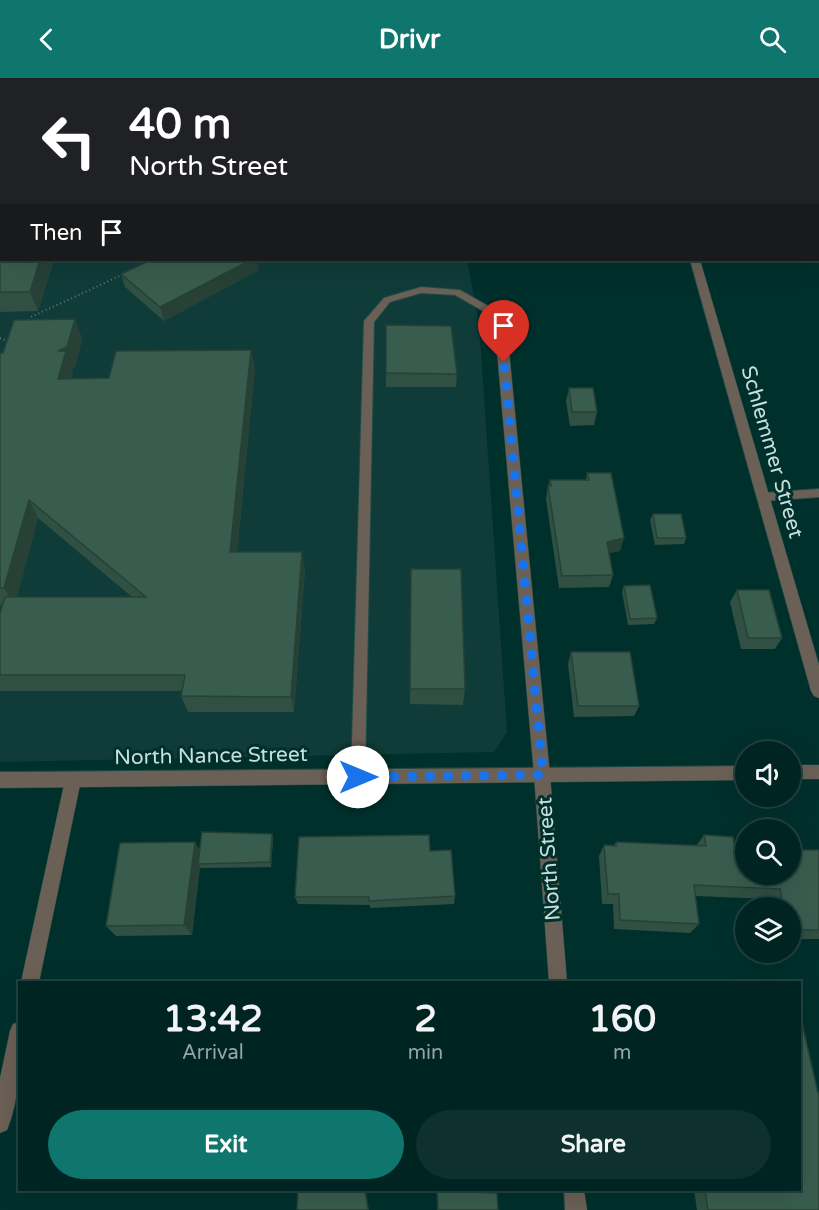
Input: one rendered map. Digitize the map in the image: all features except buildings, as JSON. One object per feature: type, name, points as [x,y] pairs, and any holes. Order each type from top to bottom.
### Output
[{"type":"street","name":"Schlemmer Street","points":[[695,261],[819,691]]},
{"type":"street","name":"North Street","points":[[502,340],[543,775],[558,981]]},
{"type":"street","points":[[801,772],[819,772]]},
{"type":"street","name":"North Nance Street","points":[[0,780],[735,773]]},
{"type":"street","points":[[30,981],[73,780]]},
{"type":"street","points":[[0,1123],[18,1040]]},
{"type":"street","points":[[574,1191],[576,1210]]},
{"type":"lane","points":[[358,777],[369,321],[387,300],[421,290],[457,292],[487,309],[502,340]]},
{"type":"lane","points":[[763,497],[819,493]]},
{"type":"path","points":[[24,326],[31,317],[133,270]]},
{"type":"path","points":[[6,350],[18,334]]},
{"type":"path","points":[[0,338],[11,343]]},
{"type":"shaded area","points":[[0,261],[467,261],[479,323],[507,732],[494,752],[0,762]]},
{"type":"route","points":[[358,777],[543,775],[504,362]]}]
